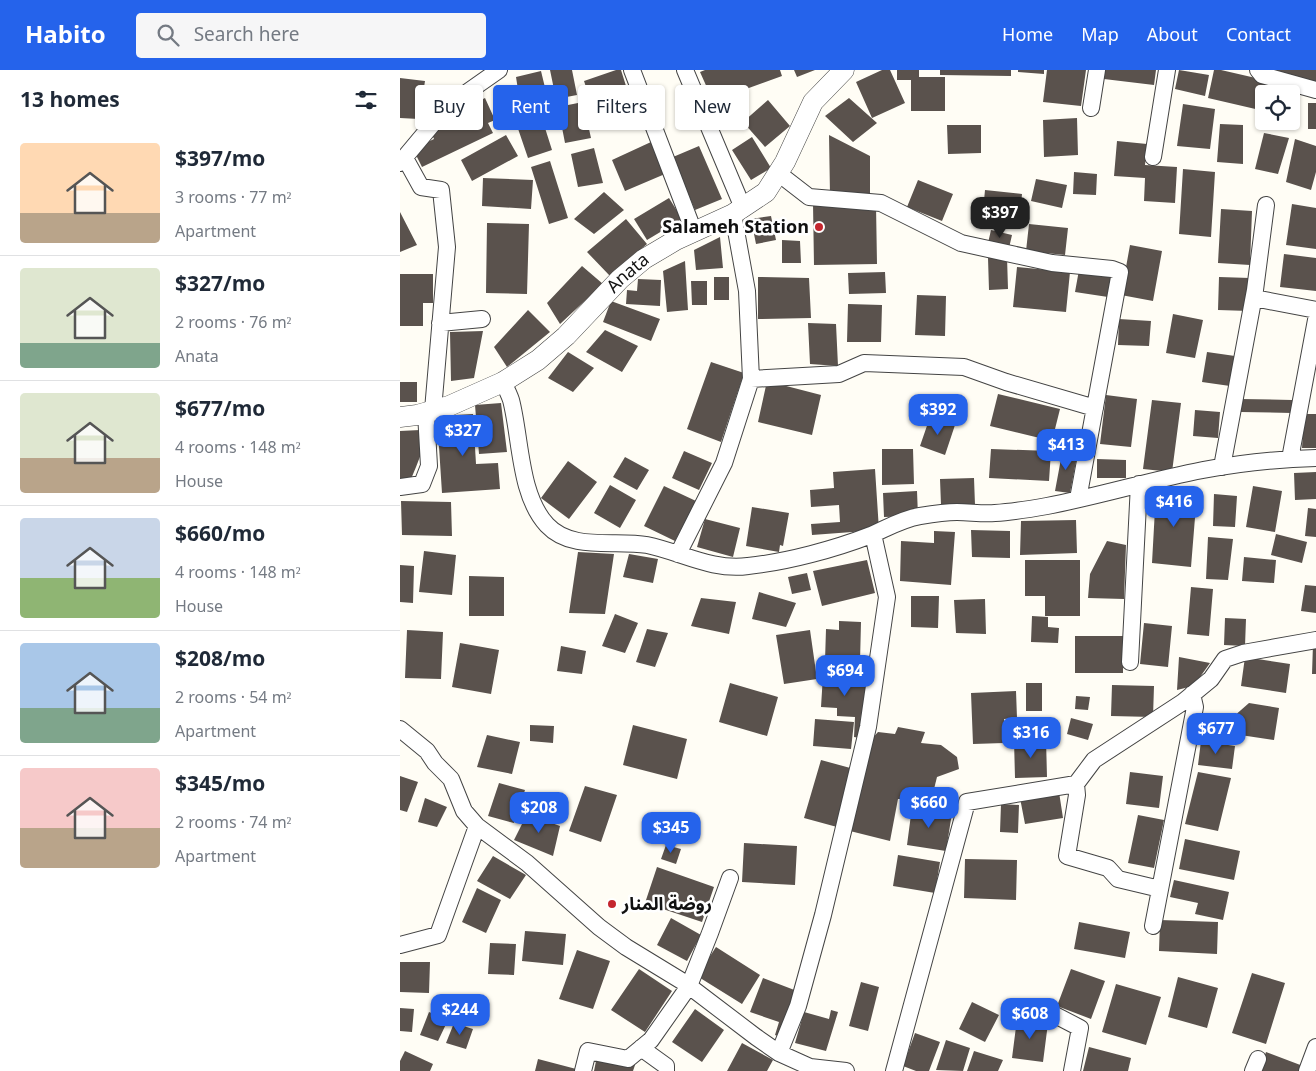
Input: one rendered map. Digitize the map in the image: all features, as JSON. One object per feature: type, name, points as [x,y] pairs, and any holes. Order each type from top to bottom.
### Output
[{"type":"street","points":[[400,487],[422,484],[429,466],[429,411],[440,322],[446,246],[441,190],[421,187],[402,160],[442,114],[459,98],[499,70]]},
{"type":"street","points":[[632,70],[694,232]]},
{"type":"street","points":[[678,554],[724,463],[751,380],[747,291],[738,211],[685,70]]},
{"type":"street","name":"Anata","points":[[400,417],[449,406],[503,382],[545,354],[566,336],[620,279],[644,260],[676,240],[738,211],[766,192],[778,173],[813,102],[844,70]]},
{"type":"street","points":[[1091,108],[1097,70]]},
{"type":"street","points":[[1153,157],[1167,70]]},
{"type":"street","points":[[1258,70],[1262,75],[1316,90]]},
{"type":"street","points":[[778,173],[809,197],[881,202],[961,242],[1052,263],[1112,269],[1120,272],[1078,499]]},
{"type":"street","points":[[1222,467],[1254,298],[1266,205]]},
{"type":"street","points":[[1254,298],[1316,310]]},
{"type":"street","points":[[440,322],[482,319]]},
{"type":"street","points":[[1290,459],[1316,320]]},
{"type":"street","points":[[751,380],[839,374],[864,363],[964,367],[1006,382],[1094,408]]},
{"type":"street","points":[[503,382],[511,398],[522,463],[532,500],[547,525],[560,535],[575,540],[645,545],[716,566],[731,568],[747,567],[808,554],[873,534],[918,516],[958,512],[996,513],[1044,506],[1222,467],[1316,458]]},
{"type":"street","points":[[1130,662],[1140,484]]},
{"type":"street","points":[[780,1053],[798,1006],[823,915],[868,727],[888,597],[873,534]]},
{"type":"street","points":[[1160,890],[1118,879],[1108,868],[1068,856],[1077,795],[1076,784],[1094,760],[1183,702],[1211,679],[1225,659],[1243,653],[1316,640]]},
{"type":"street","points":[[1153,926],[1196,707],[1192,694]]},
{"type":"street","points":[[400,729],[428,751],[435,763],[451,779],[464,811],[476,826],[526,863],[599,927],[619,942],[689,986],[780,1053],[810,1069],[846,1071]]},
{"type":"street","points":[[894,1071],[967,802],[1076,784]]},
{"type":"street","points":[[400,945],[438,935],[476,826]]},
{"type":"street","points":[[583,1071],[588,1051],[628,1059],[651,1040],[689,986],[730,878]]},
{"type":"street","points":[[1055,1015],[1080,1028],[1072,1071]]},
{"type":"street","points":[[1307,1071],[1316,1046]]},
{"type":"street","points":[[641,1048],[666,1066],[666,1071]]},
{"type":"building","points":[[550,70],[572,70],[577,95],[568,97],[568,85],[553,85]]},
{"type":"building","points":[[621,70],[626,85],[585,85],[584,81]]},
{"type":"building","points":[[705,70],[780,70],[782,76],[749,88],[749,85],[706,85],[700,72]]},
{"type":"building","points":[[794,70],[815,70],[797,77]]},
{"type":"building","points":[[882,70],[890,70],[905,103],[872,118],[856,82]]},
{"type":"building","points":[[897,70],[919,70],[919,77],[945,77],[945,111],[911,111],[911,80],[897,80]]},
{"type":"building","points":[[940,70],[1011,70],[1011,76],[940,75]]},
{"type":"building","points":[[1018,70],[1044,70],[1044,74],[1018,72]]},
{"type":"building","points":[[1047,70],[1086,70],[1081,106],[1043,102]]},
{"type":"building","points":[[1105,70],[1156,70],[1154,85],[1104,79]]},
{"type":"building","points":[[1179,70],[1209,75],[1205,96],[1175,89]]},
{"type":"building","points":[[1214,70],[1273,82],[1272,85],[1255,85],[1255,109],[1208,98]]},
{"type":"building","points":[[1266,70],[1316,70],[1316,82]]},
{"type":"building","points":[[541,71],[544,85],[517,85],[516,77]]},
{"type":"building","points":[[400,78],[425,81],[424,85],[415,85],[415,119],[400,118]]},
{"type":"building","points":[[485,98],[493,116],[493,121],[488,123],[493,133],[422,167],[413,149],[434,139],[430,130],[483,130],[483,99]]},
{"type":"building","points":[[849,98],[877,123],[853,142],[825,116]]},
{"type":"building","points":[[768,100],[790,126],[765,147],[749,129],[749,117]]},
{"type":"building","points":[[578,103],[578,130],[589,130],[591,138],[565,143],[562,130],[568,130],[568,105]]},
{"type":"building","points":[[1308,103],[1316,103],[1316,129],[1308,129]]},
{"type":"building","points":[[1183,104],[1215,109],[1210,149],[1177,146]]},
{"type":"building","points":[[1077,118],[1078,155],[1044,157],[1043,120]]},
{"type":"building","points":[[1220,124],[1243,125],[1243,164],[1217,162]]},
{"type":"building","points":[[947,125],[981,125],[981,153],[948,154]]},
{"type":"building","points":[[518,130],[546,130],[552,150],[528,158]]},
{"type":"building","points":[[1264,133],[1289,138],[1278,174],[1255,169]]},
{"type":"building","points":[[506,135],[518,156],[472,181],[461,160]]},
{"type":"building","points":[[829,135],[870,156],[870,196],[830,195]]},
{"type":"building","points":[[752,137],[771,168],[751,180],[732,150]]},
{"type":"building","points":[[1295,139],[1316,146],[1316,172],[1311,190],[1286,182]]},
{"type":"building","points":[[1117,141],[1147,144],[1145,165],[1177,167],[1175,203],[1144,201],[1145,178],[1114,176]]},
{"type":"building","points":[[651,142],[665,174],[625,191],[612,160]]},
{"type":"building","points":[[699,146],[722,199],[695,210],[673,157]]},
{"type":"building","points":[[594,148],[603,183],[578,187],[571,154]]},
{"type":"building","points":[[550,161],[568,218],[549,224],[531,167]]},
{"type":"building","points":[[1183,169],[1215,172],[1211,237],[1179,234]]},
{"type":"building","points":[[1074,172],[1097,174],[1096,195],[1073,194]]},
{"type":"building","points":[[483,178],[533,180],[531,209],[482,206]]},
{"type":"building","points":[[1036,179],[1067,185],[1062,208],[1031,201]]},
{"type":"building","points":[[918,180],[953,194],[942,221],[907,207]]},
{"type":"building","points":[[985,190],[1022,194],[1019,225],[982,222]]},
{"type":"building","points":[[604,192],[624,210],[594,234],[574,219]]},
{"type":"building","points":[[669,198],[682,219],[647,240],[634,219]]},
{"type":"building","points":[[813,204],[876,205],[877,264],[814,265]]},
{"type":"building","points":[[1292,204],[1316,208],[1316,249],[1286,245]]},
{"type":"building","points":[[1221,209],[1252,211],[1250,265],[1218,263]]},
{"type":"building","points":[[400,212],[417,245],[400,252]]},
{"type":"building","points":[[771,216],[776,240],[756,244],[751,219]]},
{"type":"building","points":[[626,219],[647,244],[610,276],[587,252]]},
{"type":"building","points":[[487,223],[529,224],[527,294],[486,293]]},
{"type":"building","points":[[1029,224],[1068,228],[1065,255],[1026,251]]},
{"type":"building","points":[[991,230],[1012,235],[1009,248],[988,243]]},
{"type":"building","points":[[720,237],[723,268],[696,270],[694,250]]},
{"type":"building","points":[[782,240],[800,241],[801,263],[782,263]]},
{"type":"building","points":[[1130,245],[1162,251],[1153,301],[1121,295]]},
{"type":"building","points":[[1284,254],[1316,258],[1316,291],[1280,287]]},
{"type":"building","points":[[1007,257],[1008,289],[989,290],[988,258]]},
{"type":"building","points":[[685,261],[688,310],[667,312],[663,271]]},
{"type":"building","points":[[582,266],[603,284],[560,324],[547,303]]},
{"type":"building","points":[[1017,267],[1070,272],[1066,312],[1013,307]]},
{"type":"building","points":[[1079,270],[1112,276],[1108,297],[1075,292]]},
{"type":"building","points":[[885,272],[886,293],[849,294],[848,273]]},
{"type":"building","points":[[400,274],[433,274],[433,303],[423,303],[423,326],[400,326]]},
{"type":"building","points":[[714,277],[729,277],[729,300],[714,300]]},
{"type":"building","points":[[758,277],[809,278],[811,318],[758,319]]},
{"type":"building","points":[[1219,277],[1250,278],[1249,311],[1218,310]]},
{"type":"building","points":[[638,279],[661,280],[660,306],[626,304],[627,290],[637,291]]},
{"type":"building","points":[[691,281],[707,281],[707,305],[692,305]]},
{"type":"building","points":[[917,295],[946,296],[945,336],[915,335]]},
{"type":"building","points":[[611,301],[660,319],[651,341],[603,322]]},
{"type":"building","points":[[848,304],[882,305],[881,342],[847,342]]},
{"type":"building","points":[[528,310],[550,332],[507,367],[494,347]]},
{"type":"building","points":[[1173,314],[1203,320],[1195,358],[1166,353]]},
{"type":"building","points":[[1119,319],[1151,321],[1149,346],[1118,345]]},
{"type":"building","points":[[808,323],[836,324],[838,366],[810,364]]},
{"type":"building","points":[[605,330],[638,346],[622,372],[586,352]]},
{"type":"building","points":[[483,331],[474,378],[451,381],[450,332]]},
{"type":"building","points":[[568,352],[594,368],[573,392],[548,378]]},
{"type":"building","points":[[1207,352],[1235,356],[1230,386],[1202,382]]},
{"type":"building","points":[[711,362],[744,373],[721,442],[687,429]]},
{"type":"building","points":[[767,381],[821,395],[812,435],[758,422]]},
{"type":"building","points":[[400,382],[417,382],[417,402],[400,402]]},
{"type":"building","points":[[998,394],[1060,409],[1052,441],[990,426]]},
{"type":"building","points":[[1106,395],[1137,399],[1131,447],[1100,444]]},
{"type":"building","points":[[1241,399],[1292,400],[1292,413],[1241,412]]},
{"type":"building","points":[[1152,400],[1181,403],[1172,472],[1143,469]]},
{"type":"building","points":[[501,403],[507,452],[479,454],[475,405]]},
{"type":"building","points":[[1195,410],[1220,412],[1218,438],[1193,436]]},
{"type":"building","points":[[473,414],[476,464],[498,463],[500,489],[442,493],[437,416]]},
{"type":"building","points":[[1304,414],[1316,414],[1316,448],[1302,448]]},
{"type":"building","points":[[930,417],[955,425],[945,455],[920,446]]},
{"type":"building","points":[[420,430],[421,454],[416,467],[411,479],[400,480],[400,431]]},
{"type":"building","points":[[1063,448],[1078,451],[1070,493],[1055,491]]},
{"type":"building","points":[[882,449],[913,449],[914,484],[882,485]]},
{"type":"building","points":[[991,449],[1051,451],[1049,481],[989,478]]},
{"type":"building","points":[[684,451],[712,463],[699,490],[672,478]]},
{"type":"building","points":[[625,457],[649,470],[637,490],[613,477]]},
{"type":"building","points":[[1097,459],[1126,460],[1126,478],[1097,478]]},
{"type":"building","points":[[568,461],[597,482],[569,519],[541,498]]},
{"type":"building","points":[[875,469],[879,530],[812,535],[811,524],[840,522],[839,505],[811,507],[810,490],[834,488],[833,472]]},
{"type":"building","points":[[1316,472],[1316,499],[1295,500],[1294,473]]},
{"type":"building","points":[[974,478],[975,505],[941,505],[940,479]]},
{"type":"building","points":[[610,485],[636,500],[620,528],[594,513]]},
{"type":"building","points":[[664,486],[696,501],[675,541],[644,526]]},
{"type":"building","points":[[1253,486],[1282,491],[1275,532],[1246,527]]},
{"type":"building","points":[[917,491],[918,516],[884,517],[883,493]]},
{"type":"building","points":[[1156,491],[1197,493],[1191,567],[1152,563]]},
{"type":"building","points":[[1214,494],[1237,496],[1235,527],[1213,526]]},
{"type":"building","points":[[401,501],[451,502],[452,536],[402,535]]},
{"type":"building","points":[[752,507],[789,513],[783,546],[780,545],[779,552],[746,546]]},
{"type":"building","points":[[1308,508],[1316,509],[1316,537],[1305,536]]},
{"type":"building","points":[[705,519],[740,528],[733,557],[697,547]]},
{"type":"building","points":[[1076,520],[1077,553],[1020,555],[1021,521]]},
{"type":"building","points":[[971,530],[1010,531],[1010,558],[972,557]]},
{"type":"building","points":[[934,531],[955,532],[951,585],[900,581],[901,541],[934,543]]},
{"type":"building","points":[[1276,534],[1307,542],[1302,563],[1271,555]]},
{"type":"building","points":[[1208,537],[1233,539],[1228,580],[1206,579]]},
{"type":"building","points":[[1107,541],[1126,545],[1124,599],[1088,598],[1090,574]]},
{"type":"building","points":[[424,551],[456,555],[452,595],[419,592]]},
{"type":"building","points":[[578,552],[614,554],[605,614],[569,613]]},
{"type":"building","points":[[629,554],[658,559],[653,583],[623,577]]},
{"type":"building","points":[[1244,557],[1276,560],[1274,583],[1242,581]]},
{"type":"building","points":[[867,560],[875,593],[822,606],[813,571]]},
{"type":"building","points":[[1025,560],[1080,560],[1080,616],[1045,616],[1045,596],[1025,596]]},
{"type":"building","points":[[400,565],[414,566],[413,603],[400,602]]},
{"type":"building","points":[[807,573],[811,590],[792,594],[788,577]]},
{"type":"building","points":[[469,576],[504,577],[504,616],[469,616]]},
{"type":"building","points":[[1305,585],[1316,586],[1316,613],[1301,611]]},
{"type":"building","points":[[1191,587],[1213,589],[1209,636],[1187,634]]},
{"type":"building","points":[[759,592],[796,603],[786,627],[752,619]]},
{"type":"building","points":[[911,596],[939,596],[938,628],[911,627]]},
{"type":"building","points":[[701,598],[736,602],[729,634],[691,626]]},
{"type":"building","points":[[985,599],[986,634],[956,633],[954,600]]},
{"type":"building","points":[[615,614],[638,623],[625,653],[602,646]]},
{"type":"building","points":[[1032,616],[1048,617],[1048,627],[1059,628],[1058,643],[1031,642]]},
{"type":"building","points":[[1225,618],[1246,619],[1245,646],[1224,645]]},
{"type":"building","points":[[839,621],[861,622],[860,662],[825,661],[826,629],[839,630]]},
{"type":"building","points":[[1144,623],[1172,626],[1168,667],[1140,664]]},
{"type":"building","points":[[647,629],[668,633],[655,667],[636,662]]},
{"type":"building","points":[[407,630],[443,632],[441,679],[405,678]]},
{"type":"building","points":[[810,630],[817,679],[784,684],[776,635]]},
{"type":"building","points":[[1075,636],[1123,636],[1123,673],[1075,673]]},
{"type":"building","points":[[460,643],[499,650],[491,694],[452,687]]},
{"type":"building","points":[[1313,644],[1316,644],[1316,674],[1312,674]]},
{"type":"building","points":[[561,646],[586,651],[582,674],[557,671]]},
{"type":"building","points":[[1179,657],[1210,663],[1200,677],[1189,687],[1177,690]]},
{"type":"building","points":[[1245,657],[1290,664],[1286,693],[1241,686]]},
{"type":"building","points":[[823,675],[866,677],[864,714],[861,714],[860,738],[854,737],[855,717],[837,716],[837,708],[821,707]]},
{"type":"building","points":[[730,683],[778,697],[767,736],[719,722]]},
{"type":"building","points":[[1026,683],[1042,683],[1042,711],[1026,711]]},
{"type":"building","points":[[1112,685],[1154,686],[1153,717],[1111,716]]},
{"type":"building","points":[[1016,691],[1017,718],[1004,719],[1004,743],[973,744],[971,693]]},
{"type":"building","points":[[1076,696],[1090,697],[1088,710],[1075,709]]},
{"type":"building","points":[[1249,703],[1279,708],[1274,740],[1227,733],[1225,724]]},
{"type":"building","points":[[1204,717],[1214,719],[1211,729],[1201,727]]},
{"type":"building","points":[[1071,718],[1093,724],[1088,740],[1067,734]]},
{"type":"building","points":[[815,719],[854,722],[851,749],[813,746]]},
{"type":"building","points":[[530,725],[554,726],[553,743],[530,741]]},
{"type":"building","points":[[633,725],[687,739],[677,779],[623,765]]},
{"type":"building","points":[[898,727],[925,732],[921,743],[941,745],[957,757],[959,769],[937,777],[934,789],[905,791],[906,799],[898,799],[890,841],[850,831],[869,742],[878,732],[895,734]]},
{"type":"building","points":[[487,735],[520,742],[512,774],[477,767]]},
{"type":"building","points":[[1046,739],[1047,777],[1015,778],[1014,740]]},
{"type":"building","points":[[1201,741],[1235,746],[1232,769],[1198,765]]},
{"type":"building","points":[[821,760],[854,769],[837,827],[804,818]]},
{"type":"building","points":[[1130,772],[1163,776],[1159,808],[1126,804]]},
{"type":"building","points":[[1198,772],[1231,778],[1218,831],[1185,824]]},
{"type":"building","points":[[400,776],[418,782],[407,812],[400,810]]},
{"type":"building","points":[[499,783],[525,790],[514,823],[488,816]]},
{"type":"building","points":[[585,786],[617,795],[601,842],[569,831]]},
{"type":"building","points":[[1059,792],[1063,818],[1025,824],[1020,798]]},
{"type":"building","points":[[425,798],[447,807],[437,827],[418,822]]},
{"type":"building","points":[[1001,804],[1019,805],[1018,833],[1000,832]]},
{"type":"building","points":[[912,807],[952,813],[946,851],[907,845]]},
{"type":"building","points":[[527,814],[560,826],[553,856],[514,840]]},
{"type":"building","points":[[1138,815],[1164,820],[1154,868],[1128,863]]},
{"type":"building","points":[[1185,839],[1240,851],[1234,880],[1179,869]]},
{"type":"building","points":[[744,843],[797,846],[795,885],[742,882]]},
{"type":"building","points":[[666,845],[681,849],[676,864],[661,859]]},
{"type":"building","points":[[898,855],[940,862],[935,893],[893,886]]},
{"type":"building","points":[[493,856],[526,875],[510,899],[477,881]]},
{"type":"building","points":[[965,859],[1017,860],[1016,900],[964,898]]},
{"type":"building","points":[[657,867],[714,887],[702,922],[645,903]]},
{"type":"building","points":[[1174,880],[1229,892],[1223,920],[1195,914],[1198,903],[1170,897]]},
{"type":"building","points":[[477,888],[501,900],[486,933],[462,922]]},
{"type":"building","points":[[671,918],[701,935],[687,961],[657,945]]},
{"type":"building","points":[[1160,920],[1218,922],[1217,954],[1159,951]]},
{"type":"building","points":[[1079,922],[1130,932],[1125,958],[1074,949]]},
{"type":"building","points":[[525,931],[566,934],[563,965],[522,961]]},
{"type":"building","points":[[490,943],[516,944],[514,975],[488,974]]},
{"type":"building","points":[[716,947],[760,975],[742,1004],[697,976]]},
{"type":"building","points":[[577,950],[610,961],[593,1009],[559,999]]},
{"type":"building","points":[[400,962],[430,962],[429,993],[400,992]]},
{"type":"building","points":[[639,969],[672,991],[645,1032],[611,1010]]},
{"type":"building","points":[[1071,969],[1105,981],[1091,1019],[1057,1006]]},
{"type":"building","points":[[1252,973],[1285,983],[1266,1044],[1232,1033]]},
{"type":"building","points":[[1178,977],[1218,988],[1207,1028],[1168,1017]]},
{"type":"building","points":[[763,978],[797,991],[780,1037],[775,1035],[779,1022],[750,1012]]},
{"type":"building","points":[[861,982],[879,987],[868,1031],[849,1026]]},
{"type":"building","points":[[1116,984],[1161,997],[1146,1045],[1102,1032]]},
{"type":"building","points":[[972,1002],[999,1015],[985,1042],[959,1029]]},
{"type":"building","points":[[400,1008],[414,1009],[412,1032],[400,1031]]},
{"type":"building","points":[[695,1009],[724,1030],[702,1062],[672,1042]]},
{"type":"building","points":[[831,1010],[838,1012],[826,1051],[795,1043],[804,1012],[829,1019]]},
{"type":"building","points":[[429,1012],[448,1020],[438,1041],[420,1035]]},
{"type":"building","points":[[1017,1019],[1048,1023],[1043,1062],[1012,1058]]},
{"type":"building","points":[[454,1023],[473,1029],[466,1049],[446,1043]]},
{"type":"building","points":[[915,1033],[940,1042],[929,1071],[916,1071],[903,1066]]},
{"type":"building","points":[[946,1040],[970,1048],[963,1071],[936,1070]]},
{"type":"building","points":[[742,1043],[773,1060],[767,1071],[727,1071]]},
{"type":"building","points":[[1089,1047],[1131,1058],[1128,1071],[1083,1071]]},
{"type":"building","points":[[405,1051],[433,1064],[430,1071],[400,1071],[400,1061]]},
{"type":"building","points":[[974,1051],[1003,1060],[998,1071],[967,1071]]},
{"type":"building","points":[[1266,1052],[1303,1066],[1301,1071],[1259,1071]]},
{"type":"building","points":[[597,1056],[635,1065],[633,1071],[594,1071]]},
{"type":"building","points":[[538,1059],[580,1070],[580,1071],[535,1071]]},
{"type":"place","name":"Salameh Station","points":[[819,227]]},
{"type":"place","name":"روضة المنار","points":[[612,904]]}]
